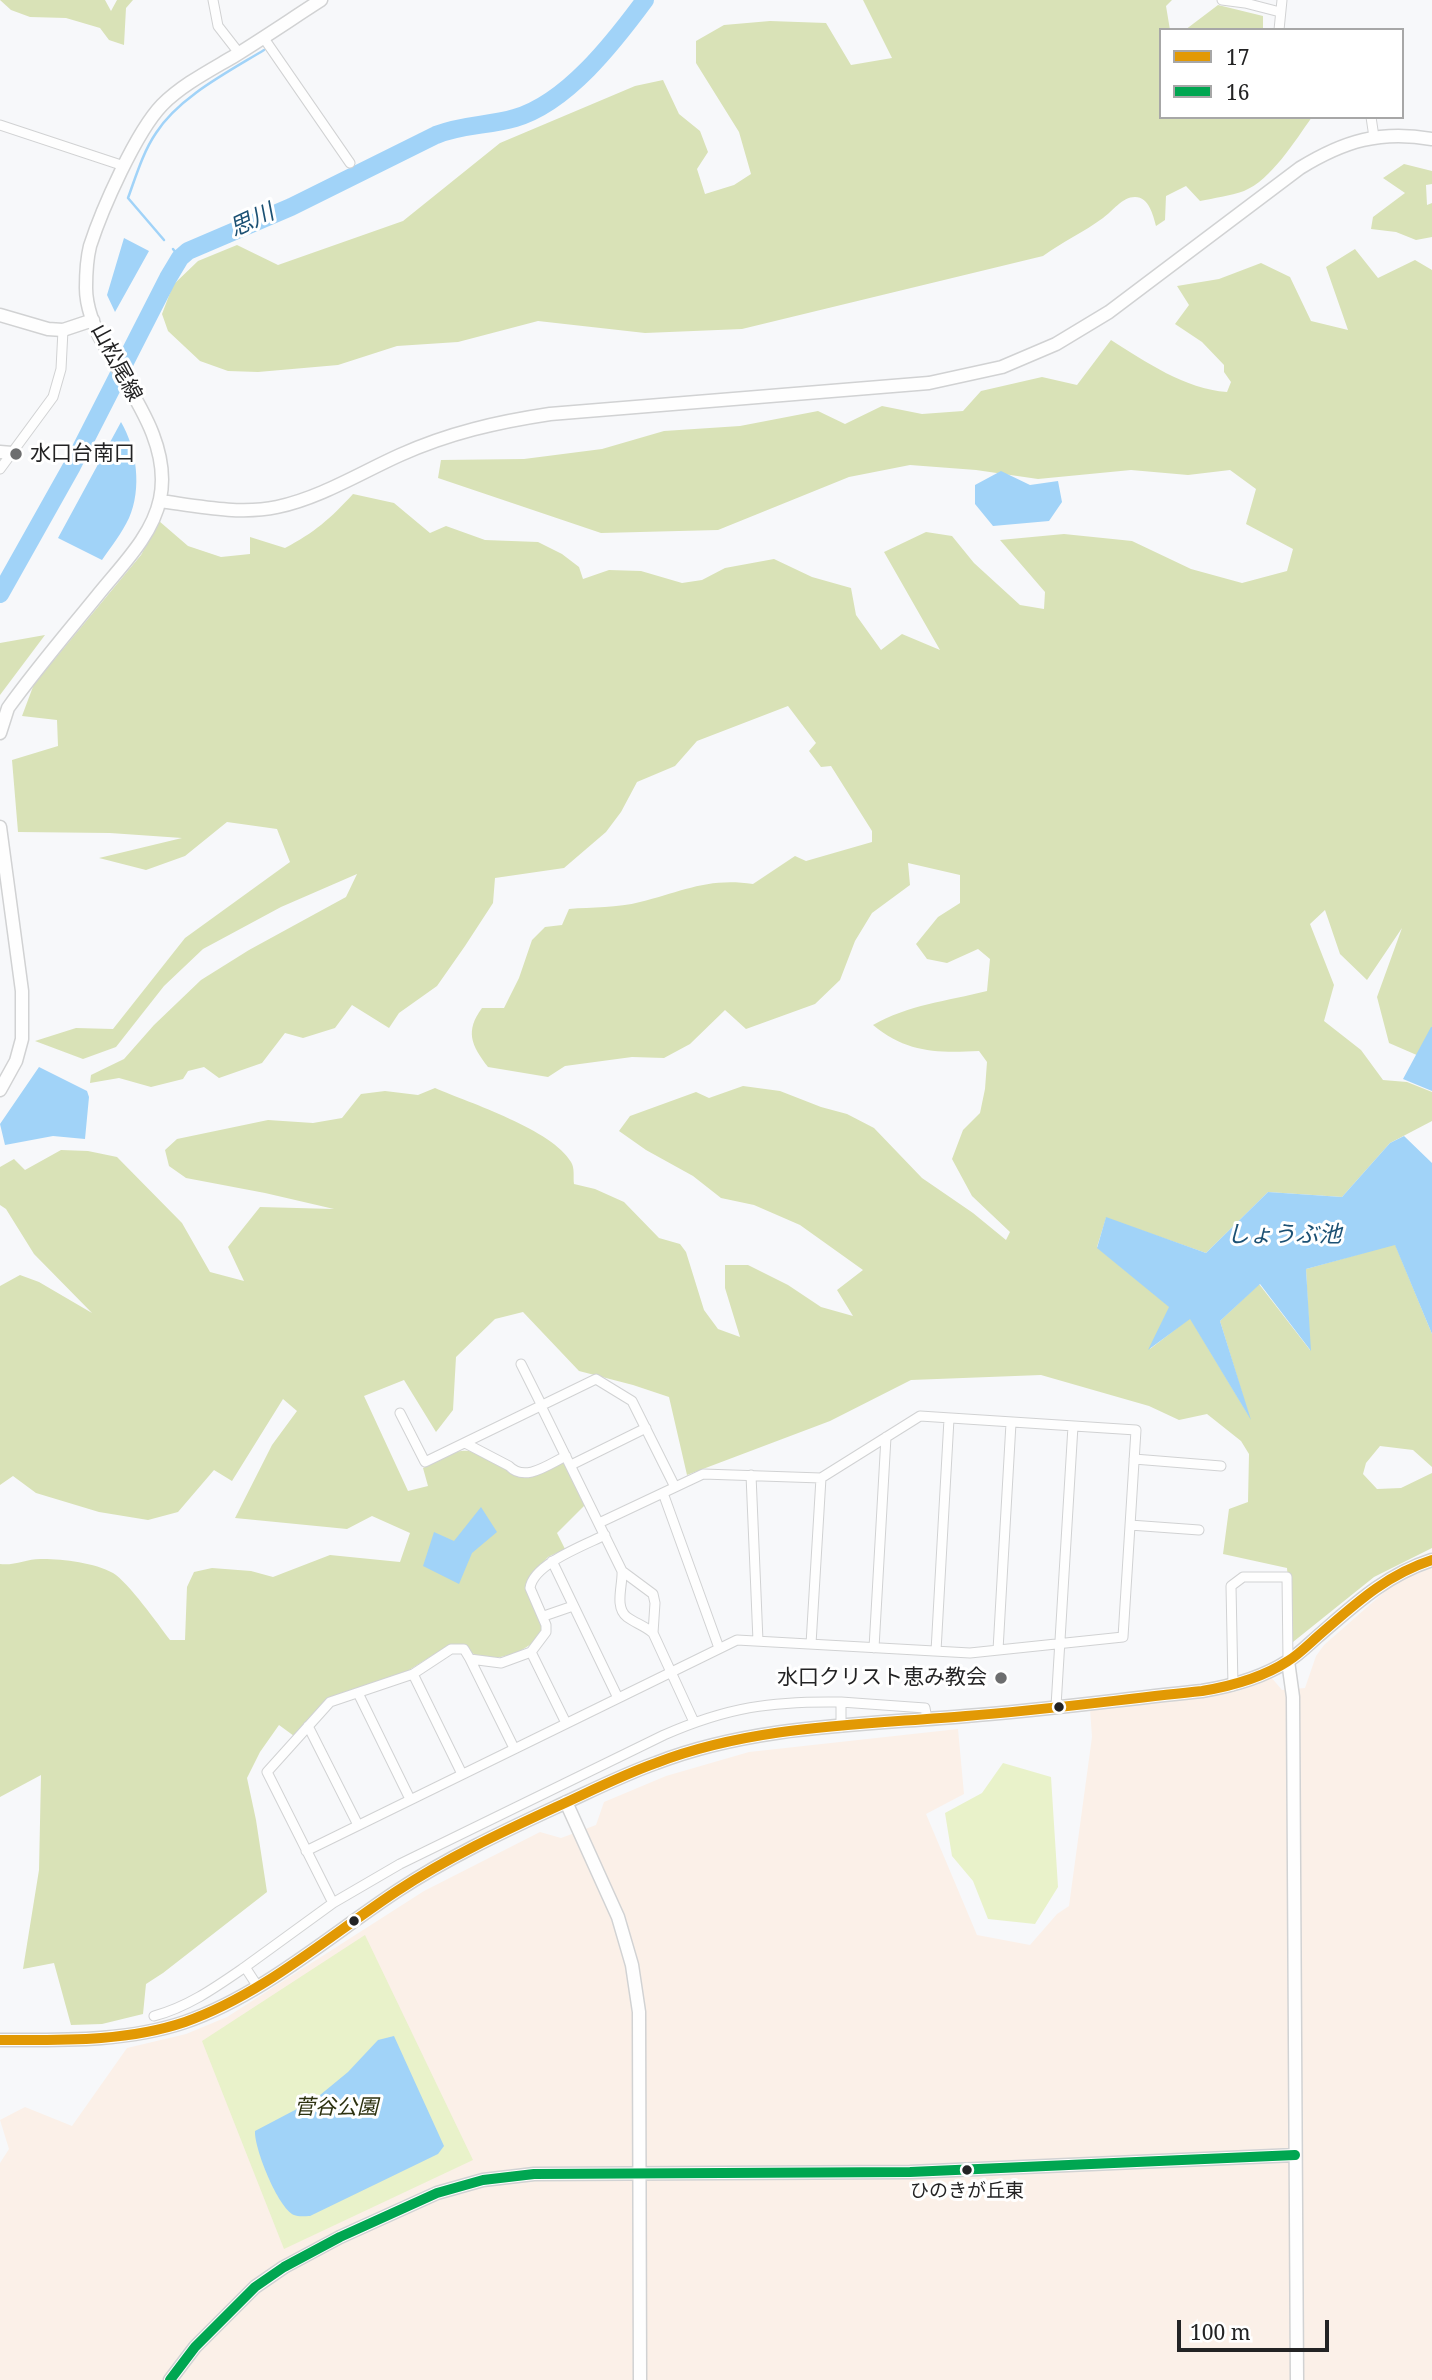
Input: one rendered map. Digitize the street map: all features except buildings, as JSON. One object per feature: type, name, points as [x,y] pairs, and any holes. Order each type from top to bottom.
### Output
[{"type":"street","points":[[212,0],[218,26],[239,53]]},
{"type":"street","name":"山松尾線","points":[[0,733],[8,708],[132,554],[160,501],[161,468],[156,444],[145,417],[93,320],[86,290],[89,249],[124,166],[149,120],[163,104],[198,78],[321,0]]},
{"type":"street","points":[[1222,0],[1280,12]]},
{"type":"street","points":[[1279,28],[1282,0]]},
{"type":"street","points":[[263,37],[349,163]]},
{"type":"street","points":[[1371,119],[1374,137]]},
{"type":"street","points":[[0,125],[124,166]]},
{"type":"street","points":[[160,501],[235,509],[275,508],[310,498],[397,456],[447,436],[492,424],[550,414],[929,383],[1002,367],[1053,346],[1109,312],[1300,168],[1333,149],[1374,137],[1397,135],[1432,139]]},
{"type":"street","points":[[0,316],[48,329],[63,330],[93,320]]},
{"type":"street","points":[[0,469],[6,453],[53,397],[61,369],[63,330]]},
{"type":"street","points":[[0,827],[22,991],[22,1040],[16,1061],[0,1090]]},
{"type":"street","points":[[521,1364],[622,1571],[653,1594],[653,1633],[694,1722]]},
{"type":"street","points":[[400,1413],[425,1462],[596,1379],[632,1401],[676,1486]]},
{"type":"street","points":[[306,1851],[737,1640],[970,1653],[1123,1637],[1136,1430],[920,1416],[821,1478],[703,1474],[599,1523]]},
{"type":"street","points":[[936,1651],[949,1419]]},
{"type":"street","points":[[998,1650],[1011,1423]]},
{"type":"street","points":[[1056,1706],[1073,1426]]},
{"type":"street","points":[[571,1465],[646,1428]]},
{"type":"street","points":[[874,1648],[887,1437]]},
{"type":"street","points":[[465,1443],[514,1471],[528,1474],[566,1456]]},
{"type":"street","points":[[1134,1460],[1221,1466]]},
{"type":"street","points":[[751,1475],[758,1641]]},
{"type":"street","points":[[811,1644],[821,1478]]},
{"type":"street","points":[[663,1493],[719,1648]]},
{"type":"street","points":[[1130,1525],[1199,1530]]},
{"type":"street","points":[[470,1659],[501,1663],[531,1652],[546,1632],[547,1625],[530,1588],[531,1581],[552,1562],[605,1535]]},
{"type":"street","points":[[0,2040],[124,2035],[181,2023],[218,2009],[258,1987],[400,1889],[485,1841],[629,1773],[682,1753],[756,1736],[1233,1686],[1289,1661],[1372,1589],[1432,1560]]},
{"type":"street","points":[[552,1562],[618,1698]]},
{"type":"street","points":[[622,1571],[622,1611],[628,1618],[653,1633]]},
{"type":"street","points":[[1233,1686],[1231,1586],[1243,1577],[1287,1577],[1289,1661],[1293,1697],[1297,2380]]},
{"type":"street","points":[[544,1616],[573,1606]]},
{"type":"street","points":[[333,1903],[267,1772],[330,1702],[413,1674],[451,1649],[464,1649],[514,1748]]},
{"type":"street","points":[[531,1652],[566,1723]]},
{"type":"street","points":[[413,1674],[462,1774]]},
{"type":"street","points":[[358,1693],[410,1799]]},
{"type":"street","points":[[153,2016],[171,2012],[200,1998],[333,1903],[400,1864],[694,1722],[731,1710],[771,1703],[841,1702],[925,1708],[927,1719]]},
{"type":"street","points":[[841,1702],[841,1727]]},
{"type":"street","points":[[308,1726],[358,1825]]},
{"type":"street","points":[[566,1802],[618,1917],[632,1965],[639,2012],[640,2380]]},
{"type":"street","points":[[245,1967],[258,1987]]},
{"type":"street","points":[[170,2380],[195,2347],[255,2287],[284,2267],[340,2237],[437,2193],[483,2180],[534,2174],[910,2172],[1295,2155]]},
{"type":"shaded area","points":[[1432,1568],[1432,2380],[0,2380],[0,2163],[9,2149],[0,2120],[25,2107],[72,2126],[127,2048],[186,2034],[227,2017],[424,1891],[540,1832],[561,1838],[596,1825],[604,1802],[666,1776],[749,1752],[958,1729],[964,1794],[926,1814],[977,1935],[1030,1945],[1057,1914],[1069,1906],[1092,1737],[1090,1709],[1239,1691],[1271,1677],[1282,1690],[1305,1688],[1316,1656],[1324,1645],[1390,1587]]},
{"type":"green space","points":[[0,0],[105,0],[111,11],[117,0],[133,0],[126,8],[124,45],[109,40],[100,28],[66,18],[30,17],[11,10]]},
{"type":"green space","points":[[863,0],[1172,0],[1166,6],[1170,28],[1159,28],[1159,119],[1311,119],[1282,159],[1254,186],[1239,193],[1200,201],[1186,186],[1166,196],[1165,220],[1156,226],[1147,203],[1140,198],[1130,198],[1043,256],[742,329],[645,333],[538,321],[458,342],[397,346],[338,365],[258,372],[228,371],[200,361],[168,331],[162,314],[173,285],[198,261],[237,245],[278,265],[403,221],[500,143],[635,86],[663,80],[679,114],[700,131],[708,152],[697,169],[705,194],[734,185],[751,174],[739,132],[696,63],[696,41],[724,25],[770,21],[826,23],[851,65],[892,58]]},
{"type":"green space","points":[[1218,5],[1263,16],[1263,28],[1188,28]]},
{"type":"green space","points":[[1404,164],[1432,171],[1432,184],[1426,185],[1427,205],[1432,203],[1432,237],[1416,240],[1396,232],[1371,229],[1373,217],[1405,193],[1383,178]]},
{"type":"green space","points":[[1355,249],[1378,278],[1415,260],[1432,270],[1432,1027],[1419,1056],[1389,1043],[1377,997],[1402,928],[1367,980],[1340,954],[1325,910],[1310,924],[1334,985],[1324,1021],[1361,1050],[1383,1080],[1407,1082],[1432,1092],[1432,1121],[1390,1143],[1342,1197],[1268,1192],[1206,1253],[1106,1218],[1097,1247],[1170,1307],[1150,1349],[1190,1318],[1249,1416],[1220,1321],[1259,1284],[1310,1350],[1306,1269],[1395,1244],[1432,1334],[1432,1467],[1413,1450],[1380,1446],[1366,1463],[1363,1474],[1377,1489],[1401,1488],[1432,1473],[1432,1548],[1374,1577],[1293,1642],[1287,1568],[1223,1554],[1229,1509],[1248,1502],[1249,1454],[1241,1441],[1207,1414],[1179,1420],[1149,1406],[1041,1375],[911,1380],[830,1421],[687,1475],[669,1397],[579,1371],[523,1312],[495,1319],[456,1357],[453,1410],[436,1432],[404,1380],[364,1396],[408,1491],[428,1486],[423,1468],[458,1452],[481,1455],[507,1468],[507,1471],[516,1476],[524,1477],[550,1466],[565,1464],[585,1505],[557,1533],[565,1549],[548,1557],[527,1580],[542,1623],[539,1636],[515,1653],[494,1658],[477,1656],[464,1645],[449,1645],[406,1672],[329,1698],[294,1736],[279,1725],[260,1752],[247,1778],[267,1892],[146,1984],[143,2014],[102,2024],[71,2025],[54,1963],[23,1969],[39,1870],[41,1775],[0,1797],[0,1564],[51,1559],[79,1562],[106,1570],[127,1585],[170,1640],[185,1640],[187,1587],[194,1572],[212,1568],[251,1571],[273,1577],[330,1555],[400,1562],[410,1533],[372,1516],[347,1529],[235,1518],[272,1445],[297,1411],[283,1399],[232,1481],[214,1470],[178,1512],[148,1520],[99,1512],[36,1493],[13,1476],[0,1485],[0,1286],[20,1275],[39,1282],[92,1313],[34,1254],[6,1209],[0,1205],[0,1167],[14,1159],[25,1170],[61,1150],[88,1151],[117,1157],[182,1223],[210,1272],[244,1281],[228,1247],[260,1207],[334,1209],[186,1178],[169,1166],[165,1150],[177,1139],[268,1120],[313,1123],[342,1118],[361,1094],[385,1091],[418,1095],[435,1088],[529,1128],[547,1139],[571,1162],[574,1184],[595,1189],[624,1202],[659,1238],[680,1244],[686,1252],[704,1310],[718,1329],[740,1337],[725,1288],[725,1265],[748,1265],[788,1285],[821,1307],[853,1316],[837,1290],[863,1270],[800,1225],[754,1205],[721,1198],[693,1176],[646,1150],[619,1131],[630,1116],[696,1092],[709,1098],[743,1086],[780,1091],[847,1114],[874,1128],[922,1178],[973,1213],[1006,1240],[1010,1232],[972,1196],[952,1159],[963,1130],[980,1113],[987,1062],[979,1051],[936,1051],[910,1046],[873,1025],[914,1008],[987,991],[990,959],[978,949],[947,963],[927,959],[916,944],[938,917],[960,903],[960,875],[908,863],[910,885],[872,913],[855,941],[840,980],[815,1004],[746,1029],[725,1010],[690,1044],[664,1058],[632,1057],[565,1066],[548,1077],[488,1067],[474,1045],[473,1024],[482,1008],[504,1008],[519,978],[532,940],[545,927],[562,925],[569,909],[632,904],[722,882],[753,884],[795,856],[806,861],[872,842],[872,831],[831,766],[821,767],[809,751],[816,743],[788,706],[697,741],[675,766],[637,782],[621,812],[606,832],[564,868],[495,878],[493,903],[437,986],[399,1013],[389,1028],[352,1005],[335,1028],[303,1038],[285,1033],[262,1063],[219,1078],[204,1067],[188,1071],[183,1079],[151,1087],[119,1078],[90,1083],[91,1075],[124,1059],[154,1025],[201,980],[249,950],[346,897],[357,874],[281,907],[203,949],[164,986],[116,1047],[83,1059],[35,1041],[76,1028],[113,1029],[185,938],[290,862],[277,829],[227,822],[185,856],[146,870],[99,858],[182,838],[110,833],[18,832],[12,760],[58,746],[57,720],[22,716],[34,684],[141,555],[159,521],[188,546],[221,557],[250,554],[250,537],[285,548],[322,524],[353,494],[394,503],[430,533],[446,526],[485,540],[538,542],[562,554],[579,567],[583,579],[609,570],[641,571],[682,583],[702,580],[725,568],[774,559],[812,577],[851,588],[856,615],[881,650],[902,634],[940,650],[884,552],[926,532],[952,536],[974,563],[1020,605],[1044,609],[1045,592],[1000,540],[1064,534],[1132,541],[1191,569],[1242,583],[1287,571],[1293,549],[1246,524],[1256,489],[1230,470],[1188,475],[1131,470],[1038,479],[976,470],[910,465],[849,477],[718,530],[601,533],[438,478],[441,460],[524,459],[602,449],[664,431],[740,426],[818,411],[845,424],[882,406],[922,414],[963,411],[981,391],[1042,377],[1077,385],[1111,340],[1181,380],[1211,390],[1227,392],[1231,382],[1224,372],[1224,365],[1202,342],[1175,324],[1189,305],[1177,286],[1219,279],[1261,263],[1290,277],[1311,321],[1348,330],[1326,267]]},
{"type":"green space","points":[[45,635],[0,695],[0,643]]},
{"type":"green space","points":[[1003,1763],[1051,1777],[1058,1887],[1035,1924],[988,1919],[973,1881],[952,1856],[945,1813],[982,1793]]},
{"type":"green space","name":"菅谷公園","points":[[365,1935],[473,2160],[284,2249],[202,2041]]},
{"type":"water","points":[[124,238],[149,251],[115,312],[107,295]]},
{"type":"water","points":[[121,422],[134,457],[135,495],[126,524],[102,560],[58,538]]},
{"type":"water","points":[[1001,471],[1030,485],[1058,481],[1062,502],[1049,521],[993,526],[975,504],[975,485]]},
{"type":"water","points":[[1432,1027],[1432,1091],[1403,1079]]},
{"type":"water","points":[[39,1067],[87,1091],[89,1097],[85,1139],[53,1136],[5,1145],[0,1124]]},
{"type":"water","name":"しょうぶ池","points":[[1404,1136],[1432,1163],[1432,1334],[1395,1245],[1306,1269],[1311,1351],[1260,1284],[1220,1321],[1251,1420],[1190,1319],[1148,1350],[1169,1307],[1097,1248],[1106,1217],[1206,1253],[1268,1192],[1342,1197],[1390,1143]]},
{"type":"water","points":[[481,1507],[497,1532],[472,1553],[459,1584],[423,1566],[434,1532],[454,1541]]},
{"type":"water","points":[[394,2036],[444,2146],[438,2154],[310,2216],[294,2215],[274,2190],[258,2150],[255,2131],[314,2100],[348,2072],[378,2040]]},
{"type":"waterway","name":"思川","points":[[0,594],[72,466],[180,258],[188,251],[291,207],[436,135],[505,121],[534,110],[553,99],[588,69],[645,0]]},
{"type":"waterway","points":[[164,240],[128,198],[147,148],[166,120],[191,97],[264,50]]},
{"type":"waterway","points":[[173,249],[180,258]]},
{"type":"transit line","name":"17","points":[[0,2040],[70,2040],[117,2036],[163,2029],[185,2022],[268,1981],[397,1891],[455,1857],[618,1778],[693,1750],[809,1729],[996,1714],[1224,1687],[1268,1672],[1292,1659],[1384,1583],[1432,1560]]},
{"type":"transit line","name":"16","points":[[170,2380],[195,2347],[255,2287],[284,2267],[340,2237],[437,2193],[483,2180],[534,2174],[910,2172],[1295,2155]]},
{"type":"place","name":"水口台南口","points":[[16,454]]},
{"type":"place","name":"水口クリスト恵み教会","points":[[1001,1678]]},
{"type":"place","name":"ひのきが丘東","points":[[967,2170]]}]
